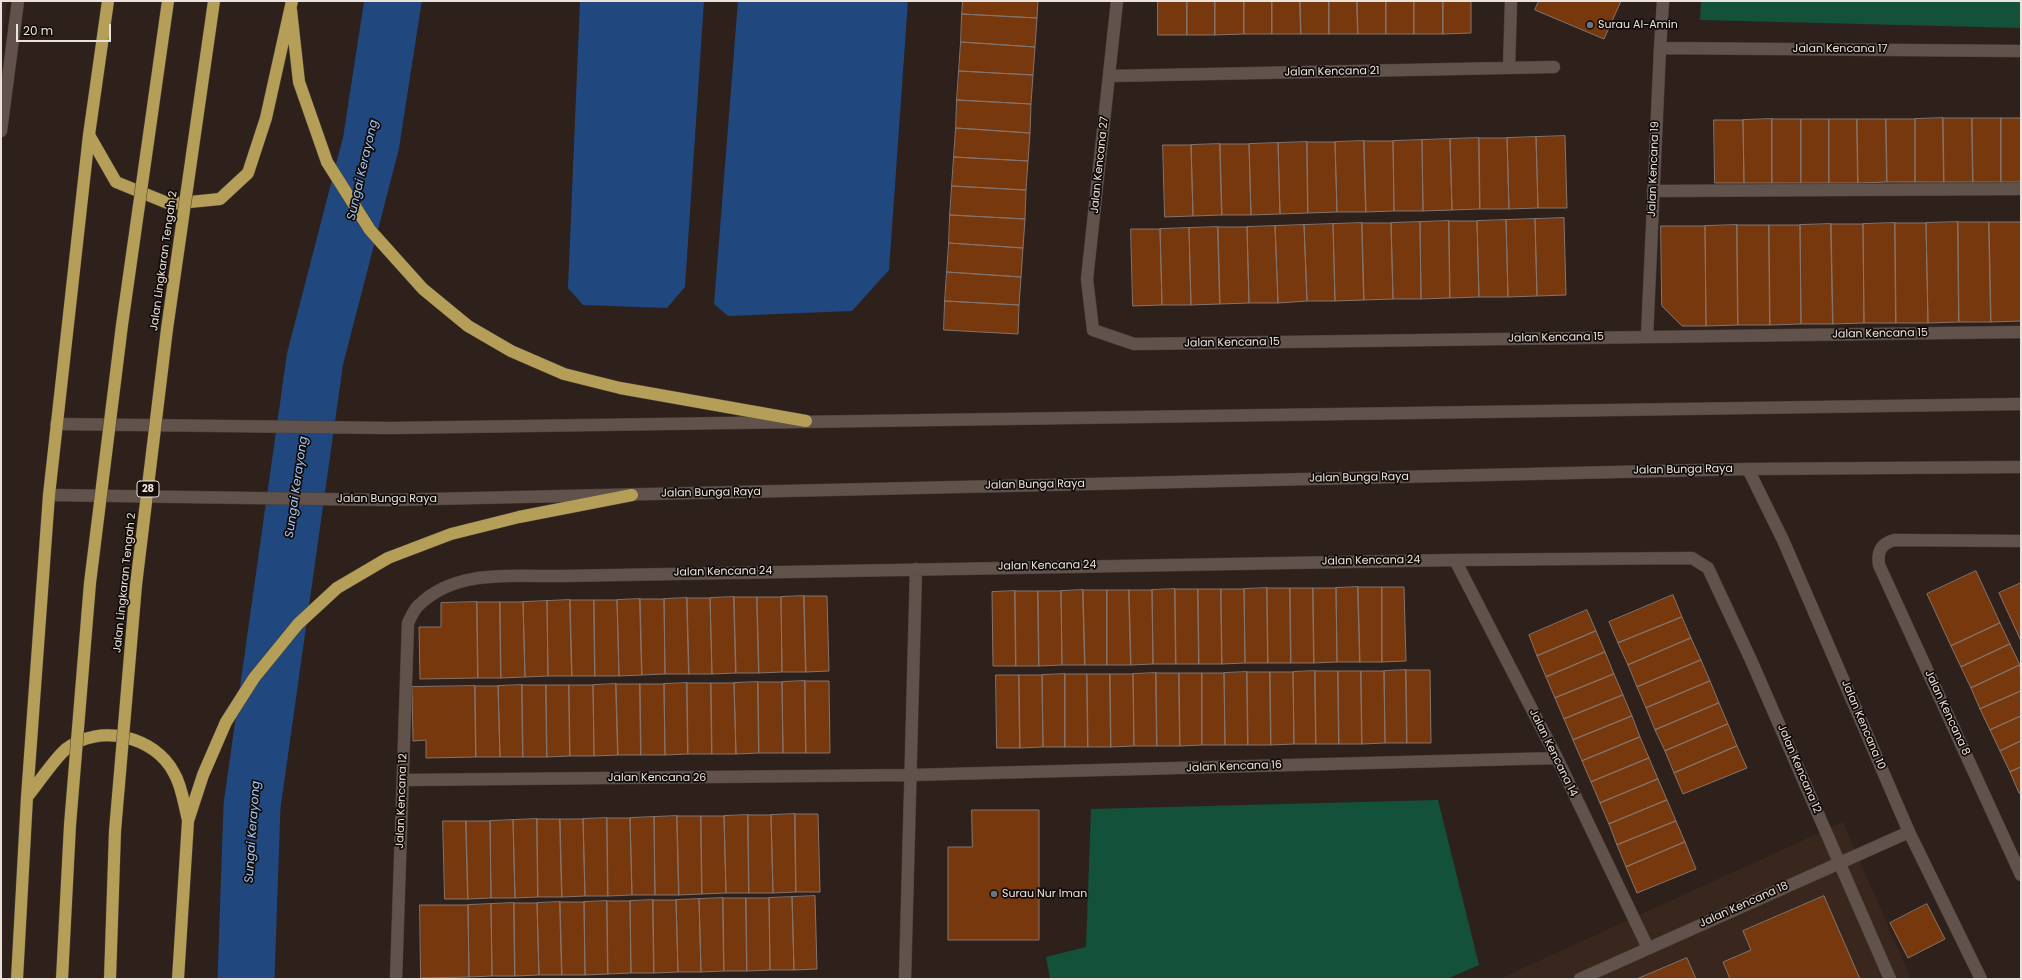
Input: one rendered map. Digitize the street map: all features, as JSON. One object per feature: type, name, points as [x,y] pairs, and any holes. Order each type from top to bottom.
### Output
[{"type":"highway","points":[[18,979],[27,797],[49,495],[89,135],[108,1]]},
{"type":"highway","points":[[62,979],[70,825],[90,582],[122,325],[168,1]]},
{"type":"highway","name":"Jalan Lingkaran Tengah 2","points":[[110,979],[115,831],[136,585],[168,329],[214,1]]},
{"type":"highway","points":[[89,135],[116,182],[170,204],[220,199],[248,173],[266,118],[291,5]]},
{"type":"highway","points":[[291,5],[299,82],[327,162],[370,230],[423,289],[468,326],[511,351],[564,374],[620,388],[806,421]]},
{"type":"highway","points":[[178,979],[188,820],[203,775],[226,722],[254,678],[298,624],[337,588],[388,558],[451,534],[519,517],[632,494]]},
{"type":"highway","points":[[27,797],[65,750],[89,736],[118,736],[143,742],[162,755],[175,774],[188,820]]},
{"type":"street","points":[[1,131],[18,1]]},
{"type":"street","name":"Jalan Kencana 27","points":[[1093,330],[1087,279],[1117,1]]},
{"type":"street","points":[[1509,68],[1511,1]]},
{"type":"street","name":"Jalan Kencana 19","points":[[1647,337],[1663,1]]},
{"type":"street","name":"Jalan Kencana 17","points":[[1660,48],[2021,51]]},
{"type":"street","name":"Jalan Kencana 21","points":[[1110,76],[1554,67]]},
{"type":"street","points":[[1653,191],[2021,189]]},
{"type":"street","name":"Jalan Kencana 15","points":[[1093,330],[1134,344],[2021,332]]},
{"type":"street","points":[[56,424],[391,428],[2021,404]]},
{"type":"street","name":"Jalan Bunga Raya","points":[[49,495],[388,500],[1748,469],[2021,467]]},
{"type":"street","name":"Jalan Kencana 10","points":[[1748,469],[1783,540],[1909,832],[1981,979]]},
{"type":"street","name":"Jalan Kencana 8","points":[[2021,541],[1894,540],[1886,543],[1879,549],[1878,557],[1879,564],[2021,875]]},
{"type":"street","name":"Jalan Kencana 24","points":[[408,623],[418,606],[433,593],[451,584],[476,578],[1455,560],[1692,558],[1702,563]]},
{"type":"street","name":"Jalan Kencana 14","points":[[1455,560],[1557,758],[1648,948]]},
{"type":"street","name":"Jalan Kencana 12","points":[[1702,563],[1708,568],[1751,660],[1890,979]]},
{"type":"street","points":[[905,979],[916,569]]},
{"type":"street","name":"Jalan Kencana 12","points":[[396,979],[408,623]]},
{"type":"street","name":"Jalan Kencana 16","points":[[911,776],[1557,758]]},
{"type":"street","name":"Jalan Kencana 26","points":[[403,780],[911,776]]},
{"type":"street","name":"Jalan Kencana 18","points":[[1580,979],[1909,832]]},
{"type":"shaded area","points":[[1,1],[7,1],[1,46]]},
{"type":"shaded area","points":[[1843,822],[1911,979],[1499,979]]},
{"type":"green space","points":[[1701,1],[2021,1],[2021,28],[1700,20]]},
{"type":"green space","points":[[1438,800],[1479,965],[1447,979],[1050,979],[1046,957],[1086,947],[1091,809]]},
{"type":"water","points":[[580,1],[704,1],[685,287],[667,308],[583,305],[568,288]]},
{"type":"water","points":[[738,1],[908,1],[889,270],[852,311],[728,316],[714,304]]},
{"type":"building","points":[[963,1],[1038,1],[1037,18],[962,14]]},
{"type":"building","points":[[1158,1],[1187,1],[1187,35],[1158,35]]},
{"type":"building","points":[[1187,1],[1215,1],[1215,35],[1187,35]]},
{"type":"building","points":[[1215,1],[1244,1],[1244,34],[1215,35]]},
{"type":"building","points":[[1244,1],[1272,1],[1272,34],[1244,34]]},
{"type":"building","points":[[1272,1],[1300,1],[1301,34],[1272,34]]},
{"type":"building","points":[[1300,1],[1329,1],[1329,34],[1301,34]]},
{"type":"building","points":[[1329,1],[1357,1],[1358,34],[1329,34]]},
{"type":"building","points":[[1357,1],[1386,1],[1386,34],[1358,34]]},
{"type":"building","points":[[1386,1],[1414,1],[1414,34],[1386,34]]},
{"type":"building","points":[[1414,1],[1443,1],[1443,34],[1414,34]]},
{"type":"building","points":[[1443,1],[1471,1],[1471,33],[1443,34]]},
{"type":"building","name":"Surau Al-Amin","points":[[1539,1],[1621,1],[1604,39],[1535,10]]},
{"type":"building","points":[[962,14],[1037,18],[1035,47],[961,42]]},
{"type":"building","points":[[961,42],[1035,47],[1033,75],[959,71]]},
{"type":"building","points":[[959,71],[1033,75],[1031,104],[957,100]]},
{"type":"building","points":[[957,100],[1031,104],[1030,133],[956,128]]},
{"type":"building","points":[[1943,118],[1972,118],[1973,182],[1944,182]]},
{"type":"building","points":[[1943,118],[1944,182],[1915,182],[1915,119]]},
{"type":"building","points":[[1972,118],[2001,118],[2001,182],[1973,182]]},
{"type":"building","points":[[2001,118],[2021,118],[2021,182],[2001,182]]},
{"type":"building","points":[[1772,119],[1801,119],[1801,183],[1772,183]]},
{"type":"building","points":[[1772,119],[1772,183],[1744,183],[1743,120]]},
{"type":"building","points":[[1801,119],[1829,119],[1829,183],[1801,183]]},
{"type":"building","points":[[1829,119],[1857,119],[1858,183],[1829,183]]},
{"type":"building","points":[[1857,119],[1886,119],[1887,182],[1858,183]]},
{"type":"building","points":[[1886,119],[1915,119],[1915,182],[1887,182]]},
{"type":"building","points":[[1714,120],[1743,120],[1744,183],[1715,183]]},
{"type":"building","points":[[956,128],[1030,133],[1028,161],[954,157]]},
{"type":"building","points":[[1565,136],[1567,208],[1538,208],[1536,137]]},
{"type":"building","points":[[1536,137],[1538,208],[1509,209],[1507,138]]},
{"type":"building","points":[[1479,138],[1480,209],[1452,210],[1450,139]]},
{"type":"building","points":[[1479,138],[1507,138],[1509,209],[1480,209]]},
{"type":"building","points":[[1450,139],[1452,210],[1423,211],[1422,140]]},
{"type":"building","points":[[1422,140],[1423,211],[1394,211],[1393,141]]},
{"type":"building","points":[[1364,141],[1366,212],[1337,212],[1335,142]]},
{"type":"building","points":[[1364,141],[1393,141],[1394,211],[1366,212]]},
{"type":"building","points":[[1307,142],[1308,213],[1280,214],[1278,143]]},
{"type":"building","points":[[1307,142],[1335,142],[1337,212],[1308,213]]},
{"type":"building","points":[[1278,143],[1280,214],[1251,215],[1249,144]]},
{"type":"building","points":[[1220,144],[1222,215],[1193,216],[1191,145]]},
{"type":"building","points":[[1220,144],[1249,144],[1251,215],[1222,215]]},
{"type":"building","points":[[1163,145],[1191,145],[1193,216],[1165,217]]},
{"type":"building","points":[[954,157],[1028,161],[1026,190],[952,186]]},
{"type":"building","points":[[952,186],[1026,190],[1025,219],[950,215]]},
{"type":"building","points":[[950,215],[1025,219],[1023,248],[949,243]]},
{"type":"building","points":[[1564,218],[1566,295],[1537,296],[1535,219]]},
{"type":"building","points":[[1535,219],[1537,296],[1508,297],[1506,220]]},
{"type":"building","points":[[1506,220],[1508,297],[1479,297],[1477,221]]},
{"type":"building","points":[[1449,221],[1477,221],[1479,297],[1450,298]]},
{"type":"building","points":[[1449,221],[1450,298],[1421,299],[1420,222]]},
{"type":"building","points":[[1420,222],[1421,299],[1393,299],[1391,223]]},
{"type":"building","points":[[1958,222],[1959,322],[1928,323],[1926,223]]},
{"type":"building","points":[[1958,222],[1989,222],[1991,322],[1959,322]]},
{"type":"building","points":[[1989,222],[2021,222],[2021,321],[1991,322]]},
{"type":"building","points":[[1362,223],[1391,223],[1393,299],[1364,300]]},
{"type":"building","points":[[1362,223],[1364,300],[1335,301],[1333,224]]},
{"type":"building","points":[[1895,223],[1896,323],[1864,323],[1863,224]]},
{"type":"building","points":[[1895,223],[1926,223],[1928,323],[1896,323]]},
{"type":"building","points":[[1333,224],[1335,301],[1307,301],[1304,225]]},
{"type":"building","points":[[1831,224],[1833,324],[1801,324],[1800,225]]},
{"type":"building","points":[[1831,224],[1863,224],[1864,323],[1833,324]]},
{"type":"building","points":[[1304,225],[1307,301],[1278,303],[1275,226]]},
{"type":"building","points":[[1737,225],[1738,325],[1706,326],[1705,226]]},
{"type":"building","points":[[1737,225],[1769,225],[1770,325],[1738,325]]},
{"type":"building","points":[[1769,225],[1800,225],[1801,324],[1770,325]]},
{"type":"building","points":[[1275,226],[1278,303],[1249,303],[1247,227]]},
{"type":"building","points":[[1661,226],[1705,226],[1706,326],[1682,326],[1662,306]]},
{"type":"building","points":[[1218,227],[1247,227],[1249,303],[1220,304]]},
{"type":"building","points":[[1218,227],[1220,304],[1191,305],[1189,228]]},
{"type":"building","points":[[1189,228],[1191,305],[1162,305],[1160,229]]},
{"type":"building","points":[[1131,229],[1160,229],[1162,305],[1133,306]]},
{"type":"building","points":[[949,243],[1023,248],[1021,277],[947,272]]},
{"type":"building","points":[[947,272],[1021,277],[1019,305],[945,301]]},
{"type":"building","points":[[945,301],[1019,305],[1018,334],[944,330]]},
{"type":"building","points":[[1976,571],[2000,623],[1951,646],[1927,594]]},
{"type":"building","points":[[2021,583],[2021,641],[1999,593]]},
{"type":"building","points":[[1358,587],[1360,662],[1337,662],[1336,588]]},
{"type":"building","points":[[1358,587],[1382,587],[1382,662],[1360,662]]},
{"type":"building","points":[[1382,587],[1404,587],[1406,661],[1382,662]]},
{"type":"building","points":[[1267,588],[1268,663],[1245,663],[1244,589]]},
{"type":"building","points":[[1267,588],[1290,588],[1291,663],[1268,663]]},
{"type":"building","points":[[1290,588],[1313,588],[1314,663],[1291,663]]},
{"type":"building","points":[[1313,588],[1336,588],[1337,662],[1314,663]]},
{"type":"building","points":[[1175,589],[1176,664],[1153,664],[1152,590]]},
{"type":"building","points":[[1175,589],[1198,589],[1199,664],[1176,664]]},
{"type":"building","points":[[1198,589],[1221,589],[1222,664],[1199,664]]},
{"type":"building","points":[[1221,589],[1244,589],[1245,663],[1222,664]]},
{"type":"building","points":[[1083,590],[1085,665],[1062,665],[1061,591]]},
{"type":"building","points":[[1083,590],[1107,590],[1107,665],[1085,665]]},
{"type":"building","points":[[1107,590],[1129,590],[1131,665],[1107,665]]},
{"type":"building","points":[[1129,590],[1152,590],[1153,664],[1131,665]]},
{"type":"building","points":[[1015,591],[1016,666],[993,666],[992,592]]},
{"type":"building","points":[[1015,591],[1038,591],[1039,666],[1016,666]]},
{"type":"building","points":[[1038,591],[1061,591],[1062,665],[1039,666]]},
{"type":"building","points":[[1673,595],[1682,617],[1618,643],[1609,622]]},
{"type":"building","points":[[804,596],[806,672],[782,672],[781,597]]},
{"type":"building","points":[[804,596],[827,596],[829,671],[806,672]]},
{"type":"building","points":[[734,597],[736,673],[712,674],[710,598]]},
{"type":"building","points":[[734,597],[757,597],[759,673],[736,673]]},
{"type":"building","points":[[757,597],[781,597],[782,672],[759,673]]},
{"type":"building","points":[[687,598],[689,674],[665,674],[664,599]]},
{"type":"building","points":[[687,598],[710,598],[712,674],[689,674]]},
{"type":"building","points":[[640,599],[642,675],[619,676],[617,600]]},
{"type":"building","points":[[640,599],[664,599],[665,674],[642,675]]},
{"type":"building","points":[[570,600],[572,676],[548,676],[547,601]]},
{"type":"building","points":[[570,600],[594,600],[595,676],[572,676]]},
{"type":"building","points":[[594,600],[617,600],[619,676],[595,676]]},
{"type":"building","points":[[547,601],[548,676],[525,677],[523,602]]},
{"type":"building","points":[[477,602],[478,678],[420,679],[419,627],[441,627],[441,603]]},
{"type":"building","points":[[477,602],[500,602],[501,678],[478,678]]},
{"type":"building","points":[[500,602],[523,602],[525,677],[501,678]]},
{"type":"building","points":[[1587,610],[1596,631],[1537,656],[1529,635]]},
{"type":"building","points":[[1682,617],[1691,638],[1628,665],[1618,643]]},
{"type":"building","points":[[2000,623],[2010,644],[1961,667],[1951,646]]},
{"type":"building","points":[[1596,631],[1605,652],[1546,677],[1537,656]]},
{"type":"building","points":[[1691,638],[1701,660],[1637,687],[1628,665]]},
{"type":"building","points":[[2010,644],[2020,665],[1971,688],[1961,667]]},
{"type":"building","points":[[1605,652],[1614,674],[1555,698],[1546,677]]},
{"type":"building","points":[[1701,660],[1710,681],[1646,708],[1637,687]]},
{"type":"building","points":[[2020,665],[2021,691],[1980,709],[1971,688]]},
{"type":"building","points":[[1406,670],[1430,670],[1431,743],[1407,743]]},
{"type":"building","points":[[1406,670],[1407,743],[1385,743],[1384,671]]},
{"type":"building","points":[[1315,671],[1338,671],[1339,744],[1316,744]]},
{"type":"building","points":[[1315,671],[1316,744],[1294,744],[1293,672]]},
{"type":"building","points":[[1338,671],[1361,671],[1362,744],[1339,744]]},
{"type":"building","points":[[1361,671],[1384,671],[1385,743],[1362,744]]},
{"type":"building","points":[[1247,672],[1270,672],[1271,745],[1248,745]]},
{"type":"building","points":[[1247,672],[1248,745],[1225,745],[1224,673]]},
{"type":"building","points":[[1270,672],[1293,672],[1294,744],[1271,745]]},
{"type":"building","points":[[1156,673],[1179,673],[1180,746],[1157,746]]},
{"type":"building","points":[[1156,673],[1157,746],[1134,746],[1133,674]]},
{"type":"building","points":[[1179,673],[1202,673],[1202,745],[1180,746]]},
{"type":"building","points":[[1202,673],[1224,673],[1225,745],[1202,745]]},
{"type":"building","points":[[1065,674],[1087,674],[1088,747],[1065,747]]},
{"type":"building","points":[[1065,674],[1065,747],[1043,747],[1042,675]]},
{"type":"building","points":[[1087,674],[1110,674],[1111,747],[1088,747]]},
{"type":"building","points":[[1110,674],[1133,674],[1134,746],[1111,747]]},
{"type":"building","points":[[1614,674],[1623,695],[1564,719],[1555,698]]},
{"type":"building","points":[[996,675],[1019,675],[1020,748],[997,748]]},
{"type":"building","points":[[1019,675],[1042,675],[1043,747],[1020,748]]},
{"type":"building","points":[[805,681],[829,681],[830,753],[806,753]]},
{"type":"building","points":[[805,681],[806,753],[783,753],[782,682]]},
{"type":"building","points":[[1710,681],[1719,703],[1655,730],[1646,708]]},
{"type":"building","points":[[758,682],[782,682],[783,753],[759,753]]},
{"type":"building","points":[[758,682],[759,753],[736,754],[734,683]]},
{"type":"building","points":[[687,683],[711,683],[712,754],[688,754]]},
{"type":"building","points":[[687,683],[688,754],[665,755],[664,684]]},
{"type":"building","points":[[711,683],[734,683],[736,754],[712,754]]},
{"type":"building","points":[[616,684],[640,684],[641,755],[618,755]]},
{"type":"building","points":[[616,684],[618,755],[594,756],[593,685]]},
{"type":"building","points":[[640,684],[664,684],[665,755],[641,755]]},
{"type":"building","points":[[522,685],[546,685],[547,757],[523,757]]},
{"type":"building","points":[[522,685],[523,757],[500,757],[498,686]]},
{"type":"building","points":[[546,685],[569,685],[570,756],[547,757]]},
{"type":"building","points":[[569,685],[593,685],[594,756],[570,756]]},
{"type":"building","points":[[475,686],[476,757],[426,758],[426,740],[413,741],[412,687]]},
{"type":"building","points":[[475,686],[498,686],[500,757],[476,757]]},
{"type":"building","points":[[2021,691],[2021,716],[1990,730],[1980,709]]},
{"type":"building","points":[[1623,695],[1632,716],[1573,740],[1564,719]]},
{"type":"building","points":[[1719,703],[1728,724],[1665,751],[1655,730]]},
{"type":"building","points":[[1632,716],[1640,737],[1582,761],[1573,740]]},
{"type":"building","points":[[2021,716],[2021,741],[2000,751],[1990,730]]},
{"type":"building","points":[[1728,724],[1737,746],[1674,773],[1665,751]]},
{"type":"building","points":[[1640,737],[1649,758],[1591,782],[1582,761]]},
{"type":"building","points":[[2021,741],[2021,767],[2010,772],[2000,751]]},
{"type":"building","points":[[1737,746],[1747,768],[1683,794],[1674,773]]},
{"type":"building","points":[[1649,758],[1658,779],[1600,803],[1591,782]]},
{"type":"building","points":[[2021,767],[2021,793],[2019,793],[2010,772]]},
{"type":"building","points":[[1658,779],[1667,800],[1609,824],[1600,803]]},
{"type":"building","points":[[1667,800],[1676,821],[1617,845],[1609,824]]},
{"type":"building","name":"Surau Nur Iman","points":[[972,810],[1039,810],[1039,940],[948,940],[948,847],[972,847]]},
{"type":"building","points":[[795,814],[796,892],[773,893],[771,815]]},
{"type":"building","points":[[795,814],[818,814],[820,892],[796,892]]},
{"type":"building","points":[[748,815],[749,893],[726,893],[724,816]]},
{"type":"building","points":[[748,815],[771,815],[773,893],[749,893]]},
{"type":"building","points":[[677,816],[679,895],[655,895],[654,817]]},
{"type":"building","points":[[677,816],[701,816],[702,894],[679,895]]},
{"type":"building","points":[[701,816],[724,816],[726,893],[702,894]]},
{"type":"building","points":[[654,817],[655,895],[632,895],[630,818]]},
{"type":"building","points":[[607,818],[608,896],[585,896],[583,819]]},
{"type":"building","points":[[607,818],[630,818],[632,895],[608,896]]},
{"type":"building","points":[[537,819],[538,897],[515,898],[513,820]]},
{"type":"building","points":[[537,819],[560,819],[562,897],[538,897]]},
{"type":"building","points":[[560,819],[583,819],[585,896],[562,897]]},
{"type":"building","points":[[513,820],[515,898],[491,898],[490,821]]},
{"type":"building","points":[[443,821],[466,821],[468,899],[445,899]]},
{"type":"building","points":[[466,821],[490,821],[491,898],[468,899]]},
{"type":"building","points":[[1676,821],[1685,842],[1626,867],[1617,845]]},
{"type":"building","points":[[1685,842],[1696,869],[1637,893],[1626,867]]},
{"type":"building","points":[[815,896],[817,969],[794,970],[792,897]]},
{"type":"building","points":[[1824,896],[1860,979],[1730,979],[1723,962],[1751,950],[1743,931]]},
{"type":"building","points":[[792,897],[794,970],[770,970],[769,898]]},
{"type":"building","points":[[723,898],[746,898],[747,971],[724,971]]},
{"type":"building","points":[[723,898],[724,971],[701,972],[699,899]]},
{"type":"building","points":[[746,898],[769,898],[770,970],[747,971]]},
{"type":"building","points":[[699,899],[701,972],[678,972],[676,900]]},
{"type":"building","points":[[653,900],[676,900],[678,972],[654,973]]},
{"type":"building","points":[[653,900],[654,973],[631,973],[630,901]]},
{"type":"building","points":[[607,901],[630,901],[631,973],[608,974]]},
{"type":"building","points":[[607,901],[608,974],[585,975],[584,902]]},
{"type":"building","points":[[560,902],[584,902],[585,975],[562,975]]},
{"type":"building","points":[[560,902],[562,975],[539,975],[537,903]]},
{"type":"building","points":[[514,903],[537,903],[539,975],[515,976]]},
{"type":"building","points":[[514,903],[515,976],[492,976],[491,904]]},
{"type":"building","points":[[491,904],[492,976],[469,977],[468,905]]},
{"type":"building","points":[[1927,904],[1945,939],[1908,958],[1890,923]]},
{"type":"building","points":[[420,905],[468,905],[469,977],[421,978]]},
{"type":"building","points":[[1687,958],[1696,979],[1637,979]]},
{"type":"waterway","name":"Sungai Kerayong","points":[[246,979],[252,806],[315,359],[371,143],[393,1]]},
{"type":"place","name":"Surau Al-Amin","points":[[1590,25]]},
{"type":"place","name":"Surau Nur Iman","points":[[994,894]]}]
